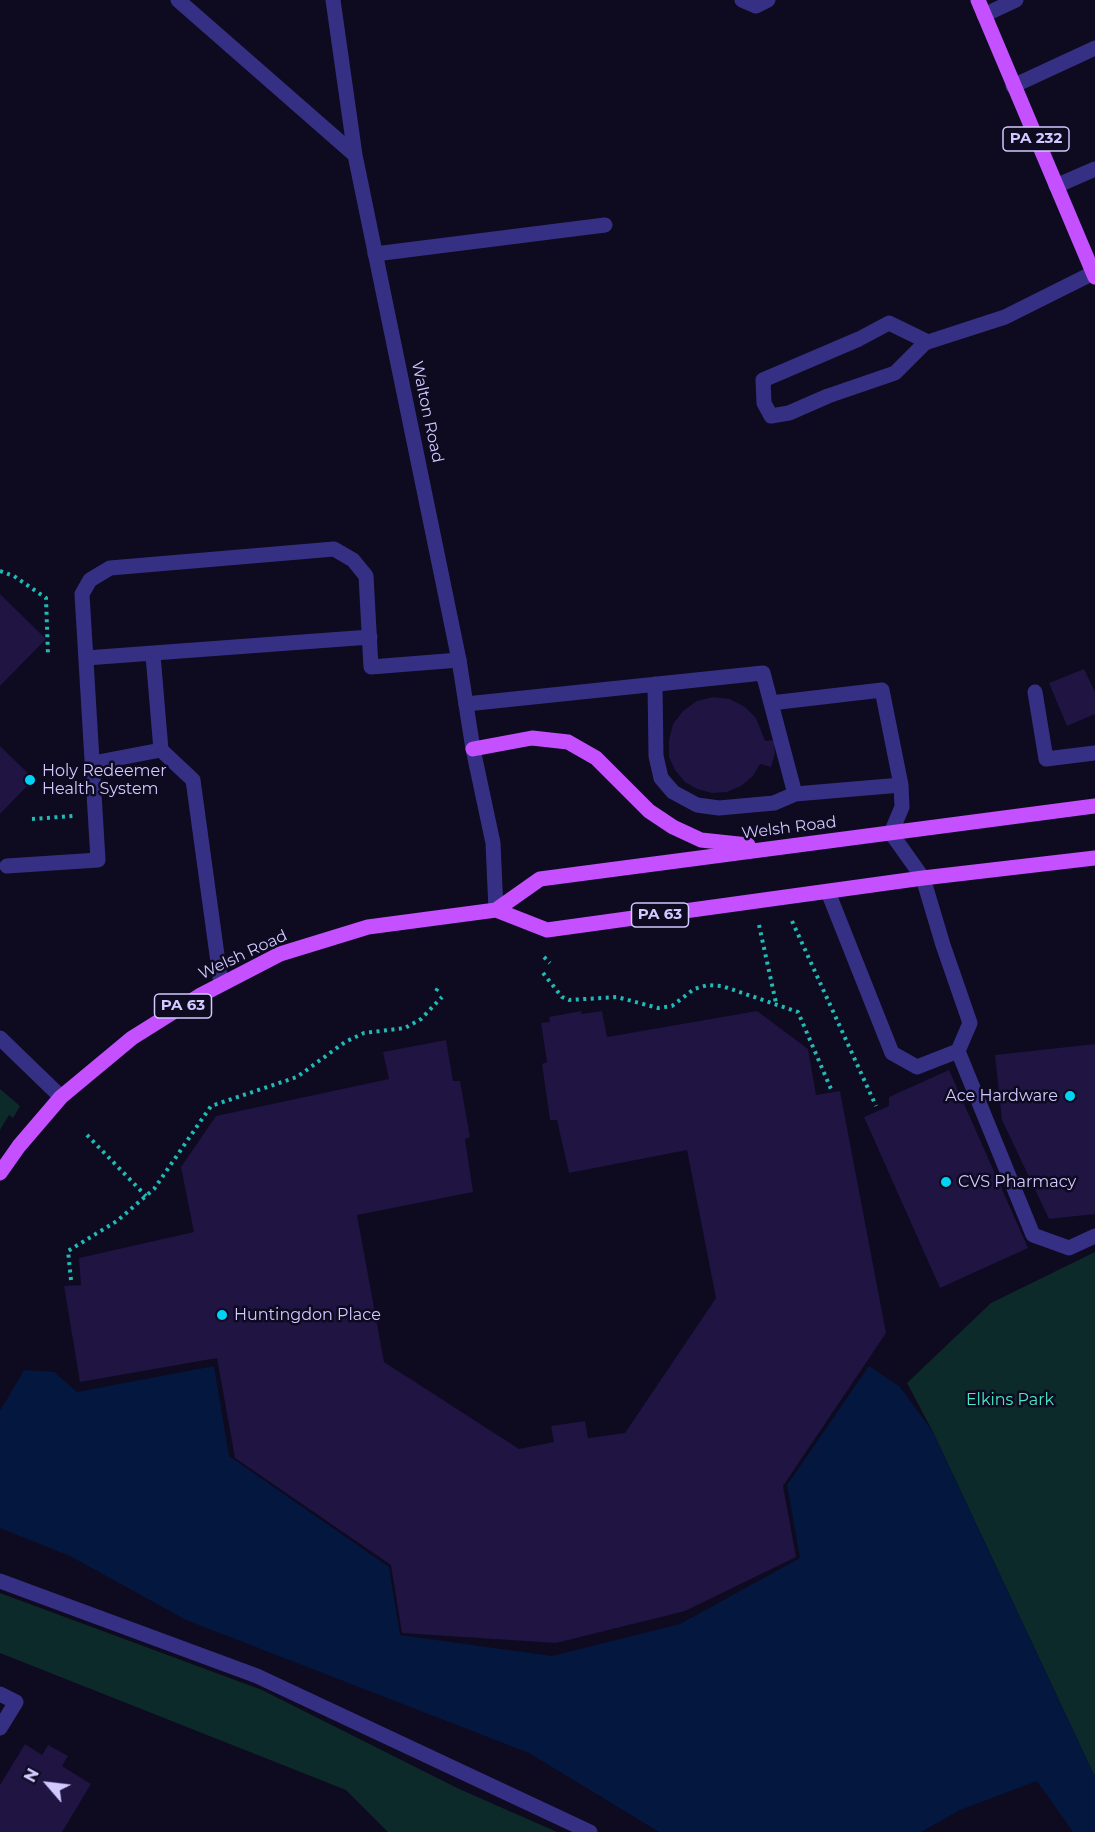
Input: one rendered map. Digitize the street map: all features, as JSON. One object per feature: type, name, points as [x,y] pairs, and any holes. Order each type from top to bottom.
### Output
[{"type":"main road","name":"PA 232","points":[[978,0],[1094,275]]},
{"type":"main road","points":[[473,749],[531,738],[568,742],[596,758],[648,811],[673,827],[701,840],[772,848]]},
{"type":"main road","name":"Welsh Road","points":[[0,1173],[19,1146],[61,1097],[132,1038],[199,996],[280,954],[368,927],[496,910],[540,879],[1095,806]]},
{"type":"main road","name":"Welsh Road","points":[[496,910],[547,930],[923,878],[1095,858]]},
{"type":"street","points":[[178,0],[355,155]]},
{"type":"street","name":"Walton Road","points":[[333,0],[355,155],[459,660],[473,749],[493,843],[496,910]]},
{"type":"street","points":[[742,0],[756,6],[768,0]]},
{"type":"street","points":[[984,15],[1016,0]]},
{"type":"street","points":[[1013,86],[1095,48]]},
{"type":"street","points":[[1056,186],[1095,169]]},
{"type":"street","points":[[375,254],[605,225]]},
{"type":"street","points":[[928,342],[889,323],[859,339],[763,380],[764,403],[771,416],[789,413],[828,396],[895,373],[925,343],[1005,317],[1094,275]]},
{"type":"street","points":[[7,866],[98,860],[82,594],[90,580],[110,568],[334,549],[353,560],[366,576],[371,667],[459,660]]},
{"type":"street","points":[[86,658],[370,638]]},
{"type":"street","points":[[153,655],[161,750],[193,780],[221,984]]},
{"type":"street","points":[[466,704],[763,673],[795,794]]},
{"type":"street","points":[[655,684],[656,756],[661,778],[673,792],[697,805],[719,808],[774,802],[795,794],[901,785]]},
{"type":"street","points":[[771,703],[882,690],[901,785],[902,807],[891,833],[923,878],[970,1023],[958,1051],[1033,1235],[1069,1248],[1095,1236]]},
{"type":"street","points":[[1035,693],[1047,759],[1095,753]]},
{"type":"street","points":[[93,763],[161,750]]},
{"type":"street","points":[[828,892],[892,1053],[917,1067],[958,1051]]},
{"type":"street","points":[[0,1038],[61,1097]]},
{"type":"street","points":[[0,1581],[257,1676],[590,1832]]},
{"type":"street","points":[[0,1694],[16,1702],[0,1728]]},
{"type":"path","points":[[0,571],[14,576],[46,598],[48,655]]},
{"type":"path","points":[[32,819],[95,814]]},
{"type":"path","points":[[792,921],[876,1106]]},
{"type":"path","points":[[759,926],[776,1004]]},
{"type":"path","points":[[544,957],[550,963]]},
{"type":"path","points":[[543,973],[562,997],[569,1000],[617,997],[658,1008],[672,1006],[694,989],[708,984],[722,986],[798,1012],[831,1089]]},
{"type":"path","points":[[436,991],[440,985]]},
{"type":"path","points":[[71,1280],[68,1251],[117,1221],[146,1196],[164,1175],[211,1106],[297,1077],[345,1042],[364,1034],[405,1028],[421,1019],[442,997]]},
{"type":"path","points":[[87,1135],[146,1196]]},
{"type":"green space","points":[[0,1089],[20,1106],[13,1118],[9,1115],[0,1130]]},
{"type":"green space","name":"Elkins Park","points":[[1095,1252],[1095,1777],[933,1432],[907,1383],[991,1303]]},
{"type":"green space","points":[[0,1593],[262,1690],[457,1788],[557,1832],[388,1832],[346,1790],[0,1653]]},
{"type":"water","points":[[214,1366],[229,1456],[389,1567],[400,1635],[552,1656],[680,1624],[800,1558],[787,1485],[869,1366],[900,1387],[933,1432],[1095,1777],[1095,1832],[1073,1832],[1037,1781],[960,1810],[921,1832],[659,1832],[529,1753],[186,1620],[70,1556],[0,1528],[0,1411],[24,1370],[54,1372],[77,1392]]},
{"type":"building","points":[[0,594],[46,639],[0,686]]},
{"type":"building","points":[[1084,669],[1095,692],[1095,714],[1067,726],[1049,683]]},
{"type":"building","points":[[713,697],[730,699],[745,707],[756,718],[765,741],[774,740],[775,753],[771,767],[760,764],[753,776],[741,786],[727,792],[712,793],[697,789],[685,782],[675,770],[669,757],[669,740],[673,724],[683,711],[697,701]]},
{"type":"building","points":[[0,746],[34,779],[0,814]]},
{"type":"building","name":"Huntingdon Place","points":[[581,1011],[582,1014],[602,1011],[607,1037],[757,1011],[808,1049],[816,1095],[840,1091],[886,1333],[783,1486],[796,1557],[685,1611],[556,1643],[402,1633],[391,1565],[235,1458],[217,1358],[80,1382],[64,1286],[81,1285],[79,1258],[194,1232],[181,1167],[216,1116],[389,1079],[383,1052],[446,1040],[453,1081],[460,1081],[470,1137],[465,1139],[473,1192],[357,1215],[384,1362],[519,1449],[554,1442],[551,1426],[585,1421],[588,1438],[625,1433],[716,1298],[687,1150],[569,1173],[557,1120],[550,1120],[542,1064],[547,1062],[541,1023],[550,1022],[549,1017]]},
{"type":"building","points":[[1095,1044],[1095,1214],[1049,1219],[1002,1120],[995,1055]]},
{"type":"building","name":"CVS Pharmacy","points":[[949,1070],[1028,1248],[940,1288],[864,1117],[889,1106],[889,1097]]},
{"type":"building","points":[[25,1744],[42,1755],[48,1745],[68,1756],[62,1766],[91,1784],[62,1832],[0,1832],[0,1785]]},
{"type":"place","name":"Holy Redeemer Health System","points":[[30,780]]},
{"type":"place","name":"Ace Hardware","points":[[1070,1096]]},
{"type":"place","name":"CVS Pharmacy","points":[[946,1182]]},
{"type":"place","name":"Huntingdon Place","points":[[222,1315]]}]
